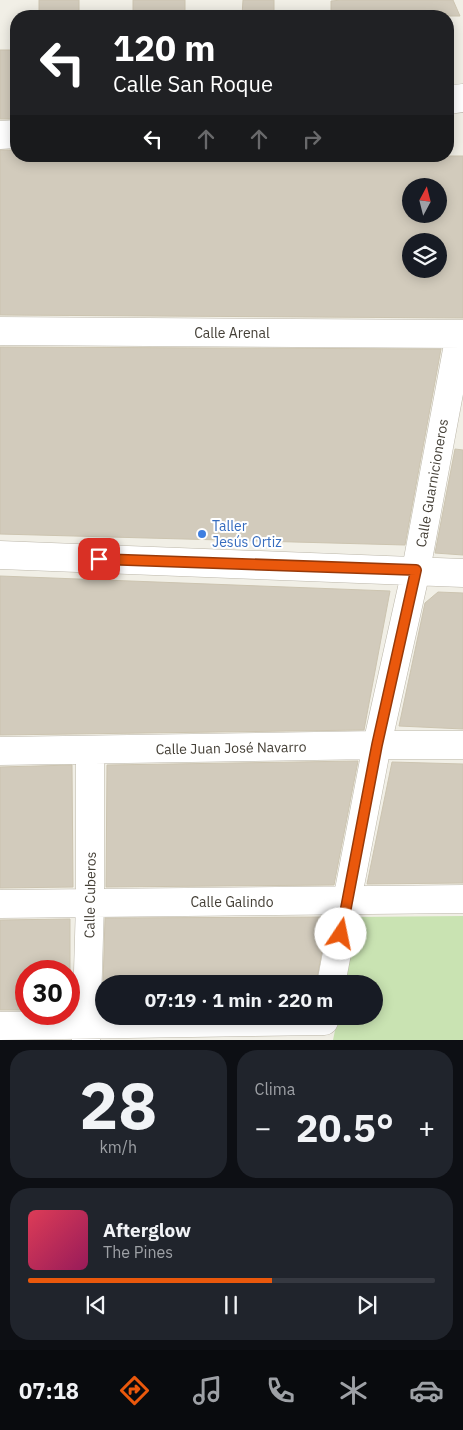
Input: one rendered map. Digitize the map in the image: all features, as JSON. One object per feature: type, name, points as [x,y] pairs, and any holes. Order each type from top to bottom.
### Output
[{"type":"street","name":"Calle Arenal","points":[[0,331],[461,334]]},
{"type":"street","name":"Calle Guarnicioneros","points":[[333,975],[377,745],[416,570],[461,334]]},
{"type":"street","points":[[0,556],[463,573]]},
{"type":"street","name":"Calle Juan José Navarro","points":[[0,752],[463,745]]},
{"type":"street","name":"Calle Cuberos","points":[[86,1033],[90,903],[90,750]]},
{"type":"street","name":"Calle Galindo","points":[[0,904],[463,899]]},
{"type":"street","points":[[0,1026],[86,1033],[323,1026]]},
{"type":"green space","points":[[463,916],[463,1040],[333,1040],[336,1025],[383,1025],[383,975],[346,975],[356,917]]},
{"type":"building","points":[[39,0],[79,0],[79,10],[39,10]]},
{"type":"building","points":[[133,0],[185,0],[185,10],[133,10]]},
{"type":"building","points":[[243,0],[274,0],[274,10],[242,10]]},
{"type":"building","points":[[453,0],[460,16],[454,16],[454,10],[331,10],[331,1]]},
{"type":"building","points":[[0,50],[10,50],[10,119],[0,119]]},
{"type":"building","points":[[0,150],[10,150],[10,162],[454,162],[454,156],[463,156],[463,318],[0,315]]},
{"type":"building","points":[[0,347],[441,349],[405,545],[0,534]]},
{"type":"building","points":[[455,449],[463,450],[463,555],[435,553]]},
{"type":"building","points":[[0,576],[390,591],[364,730],[0,735]]},
{"type":"building","points":[[438,592],[463,593],[463,729],[399,726],[425,603]]},
{"type":"building","points":[[358,761],[334,885],[106,887],[107,765]]},
{"type":"building","points":[[392,762],[463,764],[463,883],[367,884]]},
{"type":"building","points":[[72,765],[73,887],[0,888],[0,767]]},
{"type":"building","points":[[328,917],[318,975],[103,975],[105,918]]},
{"type":"building","points":[[70,919],[70,960],[15,960],[15,1010],[0,1010],[0,920]]},
{"type":"place","name":"Taller Jesús Ortiz","points":[[202,534]]},
{"type":"route","points":[[99,559],[416,570],[377,745],[341,934]]}]
